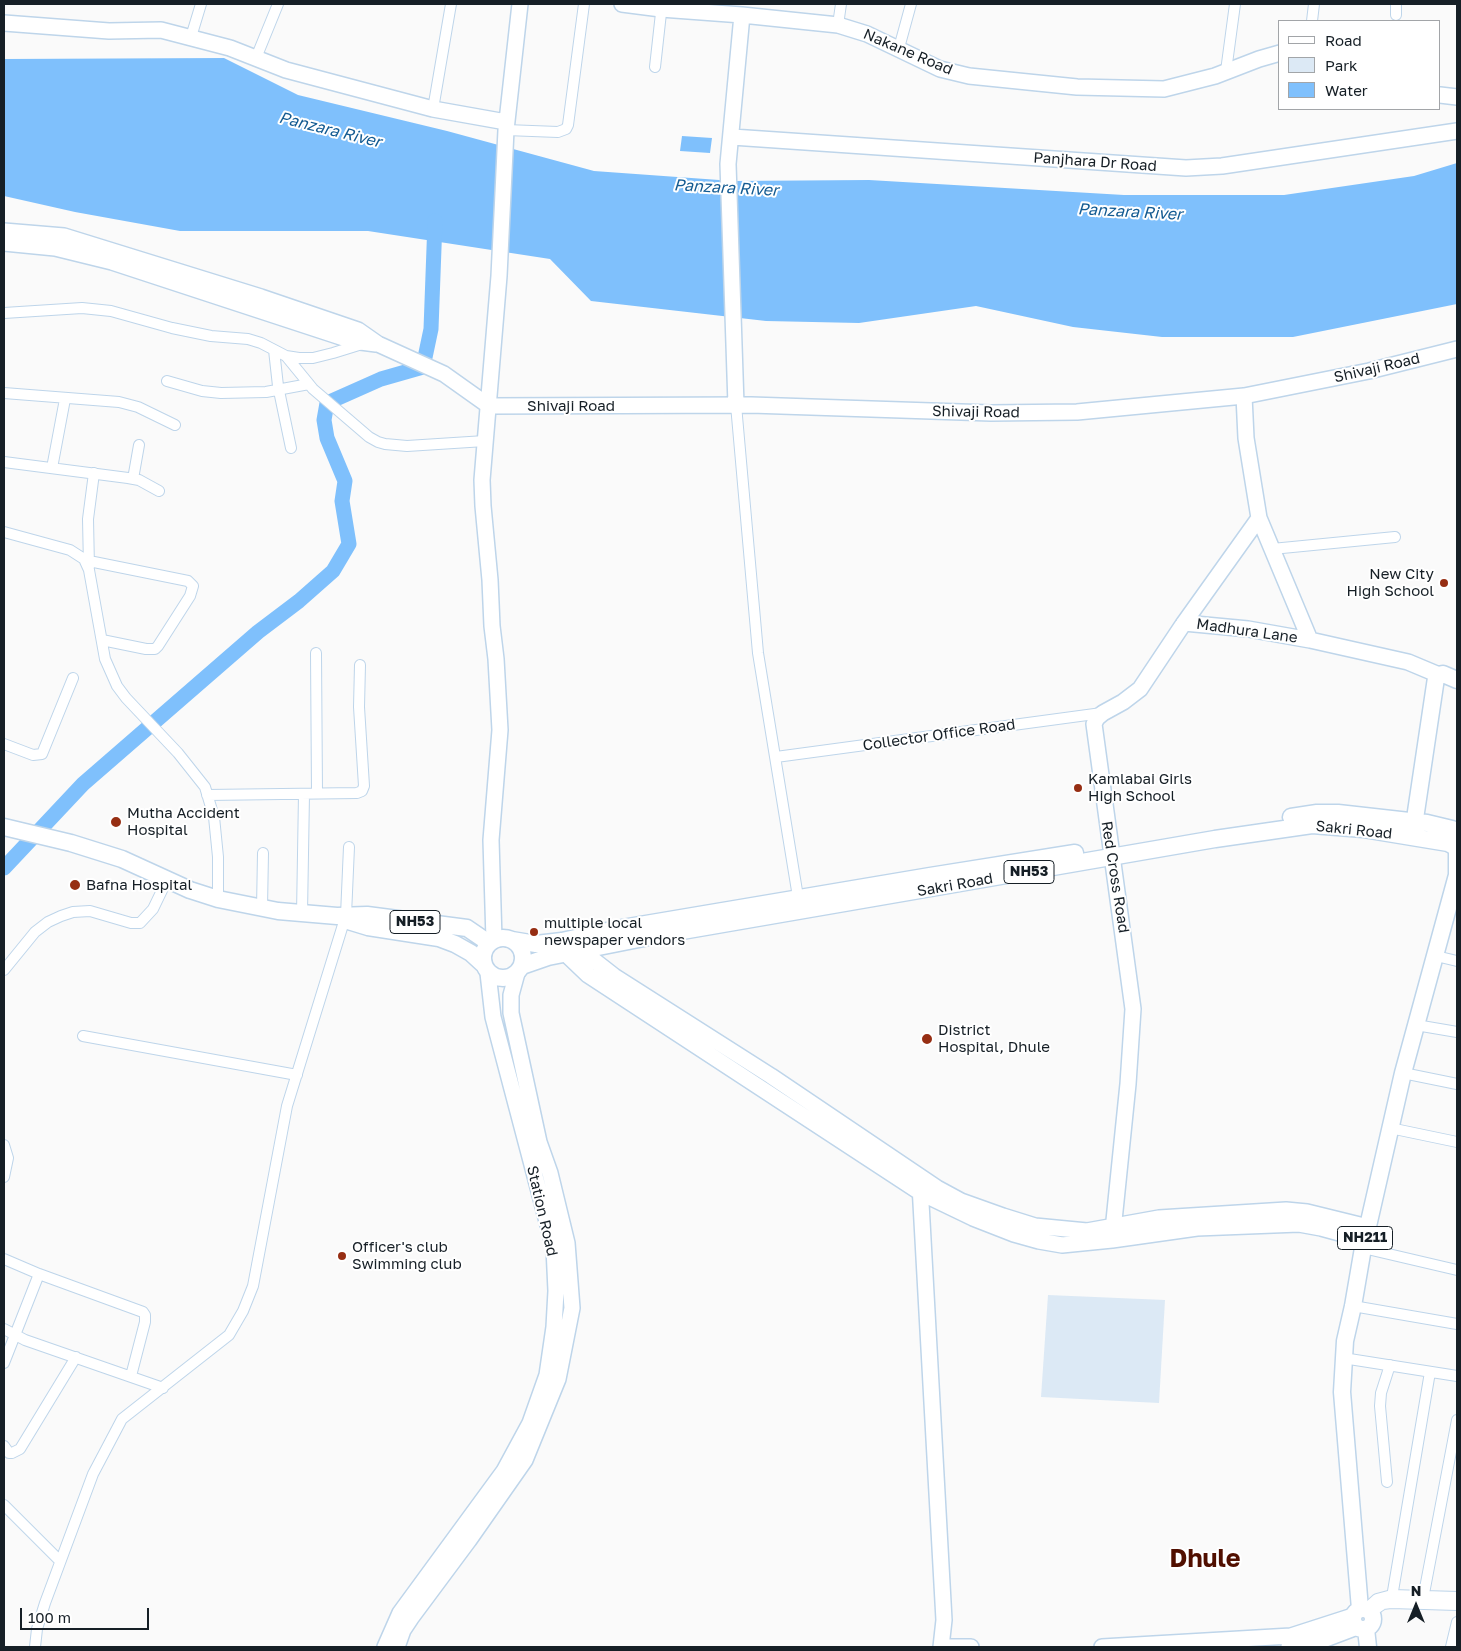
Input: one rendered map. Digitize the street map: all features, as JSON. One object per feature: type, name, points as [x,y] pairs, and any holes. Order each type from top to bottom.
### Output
[{"type":"main road","points":[[1413,829],[1435,683],[1439,674],[1457,680]]},
{"type":"main road","points":[[799,905],[548,957],[519,970],[510,977],[495,977],[486,968],[483,951],[492,941],[505,938],[536,944],[562,941],[607,931],[799,905],[1111,852],[1233,825],[1317,813],[1338,812],[1413,829],[1455,830]]},
{"type":"main road","points":[[10,828],[71,843],[122,859],[190,890],[218,899],[302,914],[342,917]]},
{"type":"main road","name":"NH211","points":[[1368,1647],[1362,1617],[1342,1392],[1343,1358],[1365,1238],[1390,1128],[1403,1073],[1457,875],[1457,851],[1454,846],[1413,829]]},
{"type":"main road","name":"NH53","points":[[342,917],[367,915],[467,928],[492,941]]},
{"type":"main road","name":"NH53","points":[[342,917],[368,927],[439,938],[456,944],[486,968]]},
{"type":"main road","points":[[512,940],[522,951],[524,959],[519,970]]},
{"type":"street","points":[[191,36],[201,4]]},
{"type":"street","points":[[256,58],[278,4]]},
{"type":"street","points":[[432,109],[452,4]]},
{"type":"street","points":[[492,941],[491,840],[500,730],[482,480],[499,276],[506,131],[520,4]]},
{"type":"street","points":[[4,23],[109,31],[161,30],[191,36],[230,48],[286,70],[506,131],[558,132],[566,129],[568,125],[584,4]]},
{"type":"street","name":"Nakane Road","points":[[622,4],[743,9],[838,25],[867,34],[940,69],[969,76],[1077,87],[1164,89],[1278,54]]},
{"type":"street","points":[[838,25],[841,4]]},
{"type":"street","points":[[899,48],[911,4]]},
{"type":"street","points":[[1226,71],[1235,4]]},
{"type":"street","points":[[1312,20],[1314,4]]},
{"type":"street","points":[[654,67],[662,6]]},
{"type":"street","points":[[743,9],[728,164],[735,398],[758,653],[799,905]]},
{"type":"street","points":[[1441,95],[1457,97]]},
{"type":"street","name":"Panjhara Dr Road","points":[[732,137],[1186,168],[1222,166],[1457,131]]},
{"type":"street","points":[[4,231],[64,236],[130,256],[358,330],[371,344]]},
{"type":"street","points":[[4,243],[55,248],[112,262],[371,344],[444,374],[489,406]]},
{"type":"street","points":[[4,313],[82,308],[111,311],[204,335],[261,342],[286,356],[299,358],[313,358],[371,344]]},
{"type":"street","name":"Shivaji Road","points":[[489,406],[735,398],[991,413],[1077,412],[1244,396],[1369,371],[1457,349]]},
{"type":"street","points":[[274,350],[279,390],[291,448]]},
{"type":"street","points":[[286,356],[311,387],[369,437],[385,444],[407,446],[485,441]]},
{"type":"street","points":[[167,381],[202,391],[239,394],[311,387]]},
{"type":"street","points":[[4,393],[119,402],[138,407],[175,425]]},
{"type":"street","points":[[1244,396],[1246,438],[1259,518],[1310,640]]},
{"type":"street","points":[[52,468],[65,399]]},
{"type":"street","points":[[133,479],[139,445]]},
{"type":"street","points":[[4,462],[139,480],[160,491]]},
{"type":"street","points":[[94,473],[88,519],[89,565],[105,659],[117,686],[178,753],[205,787],[214,816],[218,857],[218,899]]},
{"type":"street","points":[[1103,713],[1123,702],[1140,689],[1184,623],[1259,518]]},
{"type":"street","points":[[4,532],[70,550],[89,565],[188,581],[193,586],[190,596],[155,648],[102,640]]},
{"type":"street","points":[[1272,549],[1395,536]]},
{"type":"street","name":"Madhura Lane","points":[[1184,623],[1248,629],[1310,640],[1408,662],[1439,674]]},
{"type":"street","points":[[316,653],[317,793]]},
{"type":"street","points":[[207,795],[358,793],[364,789],[359,706],[360,665]]},
{"type":"street","points":[[4,744],[33,755],[42,754],[73,678]]},
{"type":"street","name":"Collector Office Road","points":[[776,757],[1103,713]]},
{"type":"street","name":"Red Cross Road","points":[[1103,713],[1097,718],[1093,728],[1125,941],[1133,1009],[1128,1084],[1112,1234]]},
{"type":"street","points":[[302,914],[304,794]]},
{"type":"street","points":[[35,1647],[37,1629],[44,1603],[93,1474],[122,1420],[229,1335],[243,1311],[253,1286],[287,1106],[342,917],[349,847]]},
{"type":"street","points":[[262,908],[263,853]]},
{"type":"street","points":[[4,970],[35,932],[48,922],[61,916],[73,912],[90,911],[131,924],[140,923],[153,910],[167,880]]},
{"type":"street","points":[[582,951],[614,976],[805,1109],[920,1193],[972,1218],[1014,1234],[1062,1245],[1112,1234],[1159,1218],[1286,1210],[1306,1212],[1365,1238],[1457,1270]]},
{"type":"street","points":[[566,954],[588,975],[805,1109],[961,1201],[1034,1226],[1112,1234]]},
{"type":"street","points":[[1436,956],[1457,961]]},
{"type":"street","name":"Station Road","points":[[486,968],[493,1017],[554,1248],[556,1291],[554,1327],[547,1375],[509,1474]]},
{"type":"street","name":"Station Road","points":[[393,1642],[400,1613],[509,1474],[527,1456],[558,1379],[572,1304],[567,1243],[550,1173],[540,1142],[511,1013],[511,995],[519,970]]},
{"type":"street","points":[[1416,1025],[1457,1032]]},
{"type":"street","points":[[83,1036],[297,1075]]},
{"type":"street","points":[[1403,1073],[1457,1084]]},
{"type":"street","points":[[1390,1128],[1457,1142]]},
{"type":"street","points":[[4,1145],[8,1158],[4,1177]]},
{"type":"street","points":[[919,1176],[944,1620],[942,1647],[971,1647]]},
{"type":"street","points":[[4,1259],[143,1312],[145,1322],[131,1376]]},
{"type":"street","points":[[4,1364],[40,1274]]},
{"type":"street","points":[[1353,1306],[1457,1324]]},
{"type":"street","points":[[4,1329],[15,1335],[163,1388]]},
{"type":"street","points":[[4,1446],[9,1453],[17,1452],[20,1449],[76,1357]]},
{"type":"street","points":[[1343,1358],[1457,1376]]},
{"type":"street","points":[[1387,1482],[1380,1406],[1381,1393],[1390,1365]]},
{"type":"street","points":[[1392,1599],[1430,1372]]},
{"type":"street","points":[[1422,1599],[1457,1420]]},
{"type":"street","points":[[4,1505],[60,1562]]},
{"type":"street","points":[[1289,1647],[1315,1642],[1392,1599],[1457,1597]]},
{"type":"street","points":[[1422,1599],[1457,1605]]},
{"type":"street","points":[[1102,1647],[1291,1636],[1362,1617]]},
{"type":"street","points":[[1451,1647],[1457,1622]]},
{"type":"green space","points":[[1048,1295],[1165,1300],[1159,1403],[1041,1397]]},
{"type":"water","name":"Panzara River","points":[[224,58],[298,95],[447,131],[594,171],[733,181],[869,180],[1124,195],[1284,195],[1414,176],[1457,163],[1457,304],[1293,337],[1162,337],[1073,327],[976,306],[859,323],[766,321],[591,301],[550,259],[368,231],[180,231],[75,212],[4,196],[4,59]]},
{"type":"water","points":[[682,136],[712,138],[710,153],[680,151]]},
{"type":"waterway","points":[[4,868],[83,784],[258,632],[299,601],[333,571],[349,544],[342,501],[345,481],[327,438],[324,420],[327,403],[381,379],[423,367],[431,329],[435,221]]},
{"type":"place","name":"New City High School","points":[[1444,583]]},
{"type":"place","name":"Kamlabai Girls High School","points":[[1078,788]]},
{"type":"place","name":"Mutha Accident Hospital","points":[[116,822]]},
{"type":"place","name":"Bafna Hospital","points":[[75,885]]},
{"type":"place","name":"multiple local newspaper vendors","points":[[534,932]]},
{"type":"place","name":"District Hospital, Dhule","points":[[927,1039]]},
{"type":"place","name":"Officer's club Swimming club","points":[[342,1256]]},
{"type":"district","name":"Dhule","points":[[1205,1559]]}]
